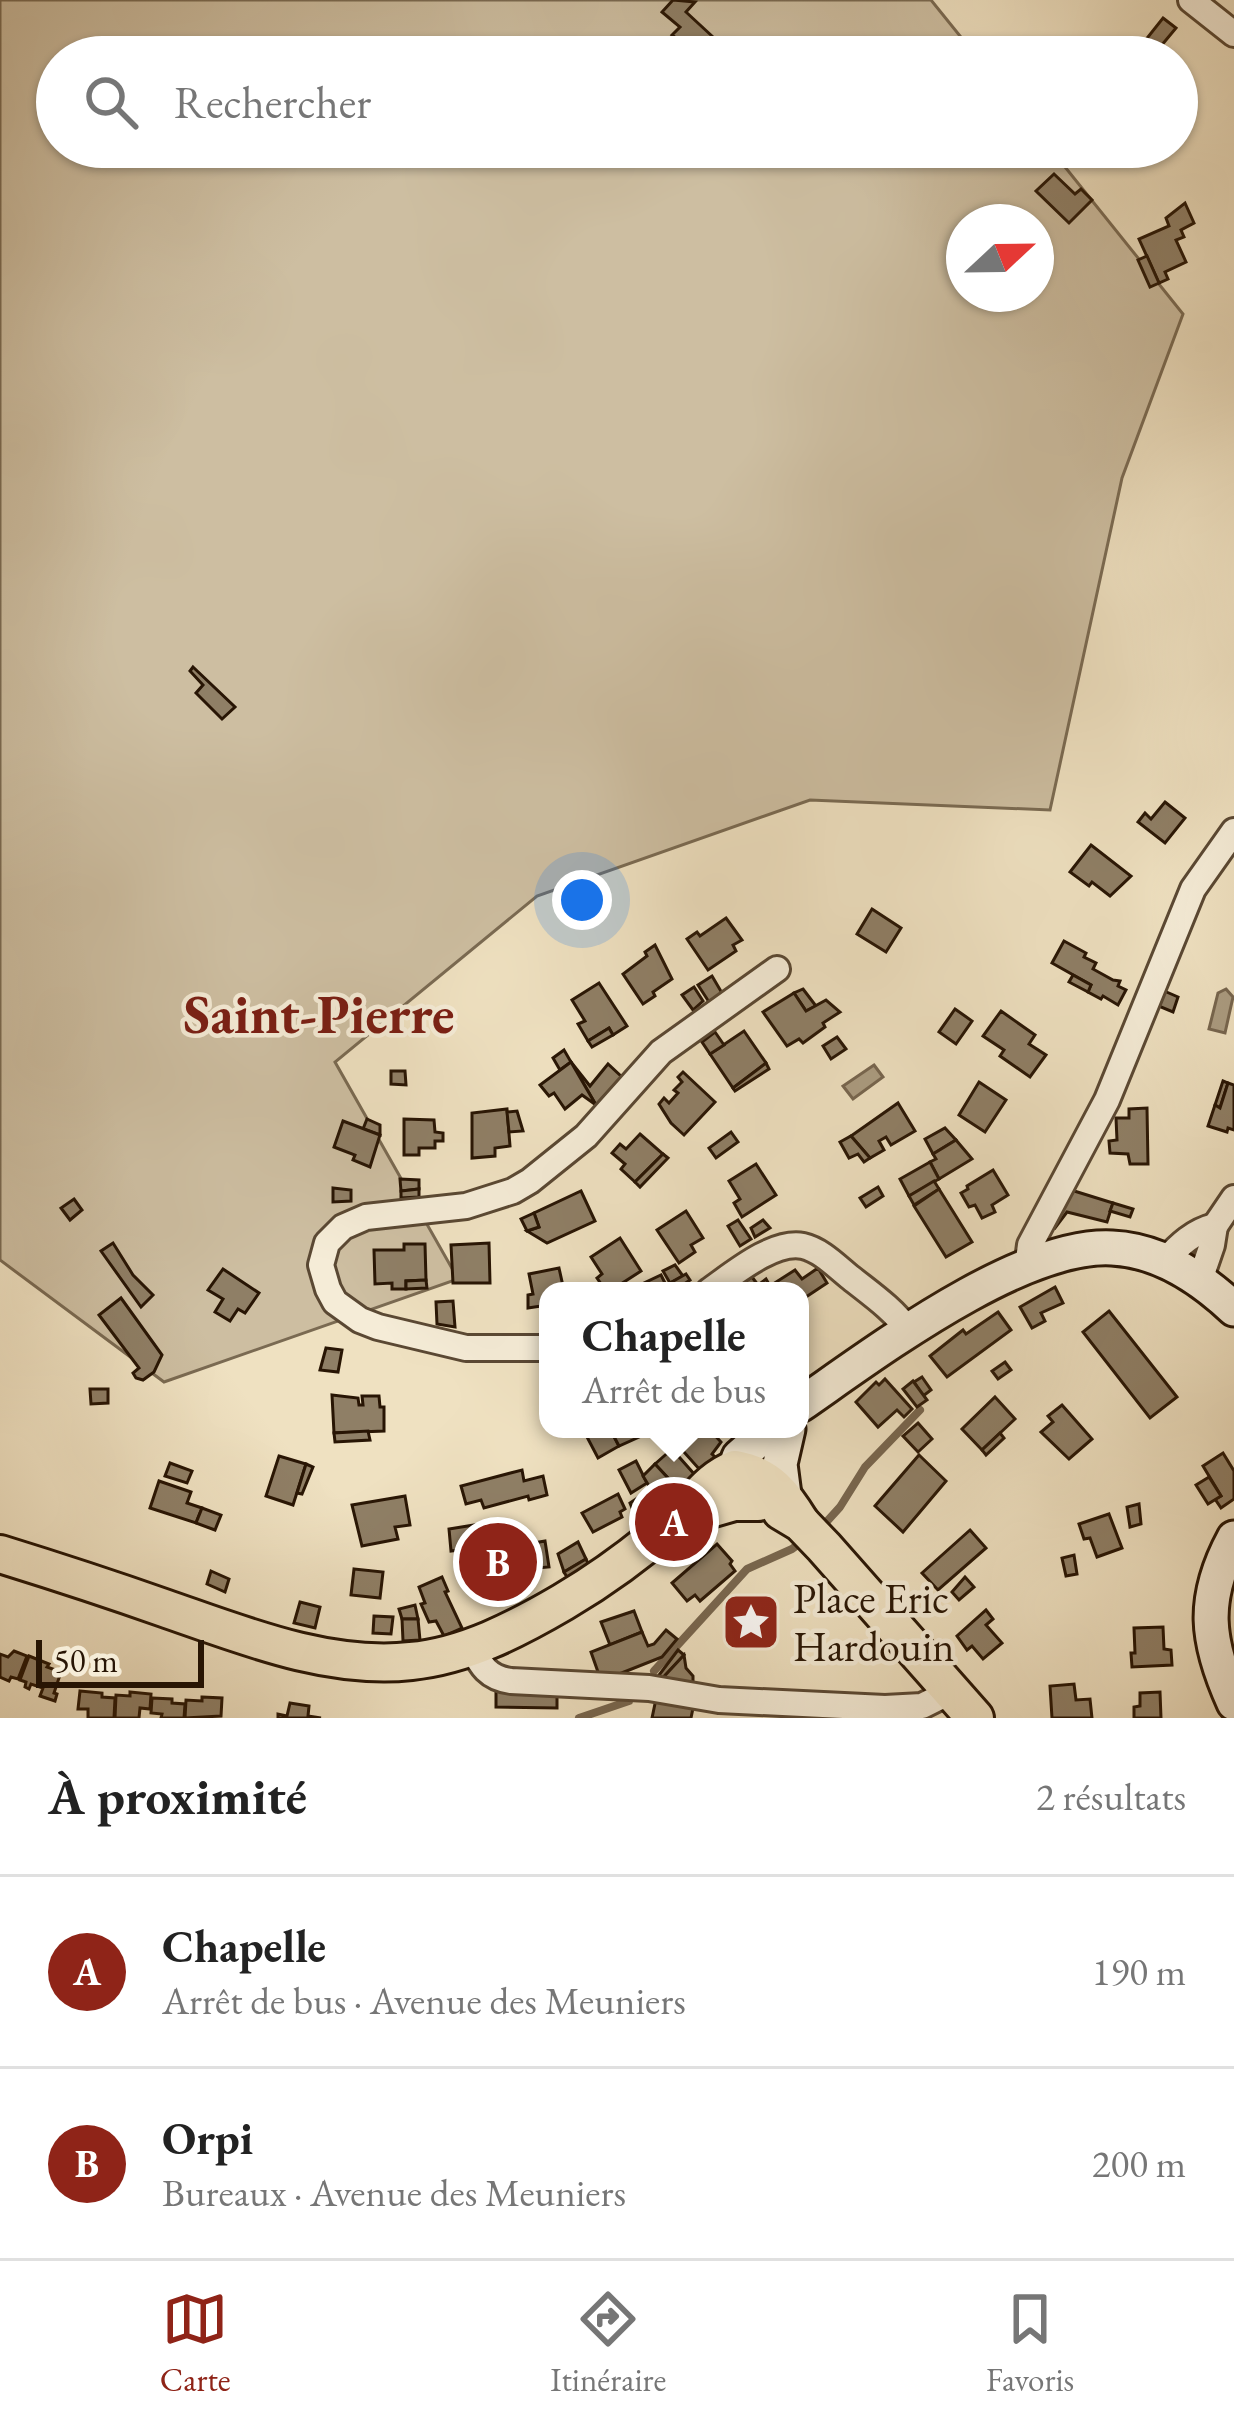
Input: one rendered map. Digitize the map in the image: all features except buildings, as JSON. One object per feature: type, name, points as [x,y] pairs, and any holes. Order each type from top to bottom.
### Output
[{"type":"main road","points":[[0,1554],[303,1652],[398,1663],[471,1646],[561,1603],[688,1515],[717,1478],[769,1498],[963,1704]]},
{"type":"street","points":[[1191,0],[1234,34]]},
{"type":"street","points":[[1027,1268],[1030,1245],[1107,1100],[1193,889],[1234,831]]},
{"type":"street","points":[[539,1348],[466,1348],[360,1320],[334,1302],[328,1288],[321,1265],[327,1243],[343,1227],[366,1217],[466,1206],[513,1191],[586,1136],[661,1052],[776,969]]},
{"type":"street","points":[[1199,1280],[1216,1226],[1234,1198]]},
{"type":"street","points":[[1165,1261],[1200,1230],[1216,1226]]},
{"type":"street","points":[[721,1282],[783,1247],[805,1246],[897,1316],[908,1330]]},
{"type":"street","points":[[809,1399],[908,1330],[1027,1268],[1066,1254],[1111,1248],[1165,1261],[1199,1280],[1234,1309]]},
{"type":"street","points":[[809,1408],[836,1381]]},
{"type":"street","points":[[761,1438],[739,1457],[769,1498]]},
{"type":"street","points":[[769,1498],[786,1438]]},
{"type":"street","points":[[1234,1538],[1218,1572],[1209,1624],[1234,1703]]},
{"type":"street","points":[[471,1646],[488,1673],[511,1682],[649,1688],[718,1700],[885,1708],[963,1704]]},
{"type":"shaded area","points":[[0,0],[931,0],[960,36],[36,36],[36,168],[1066,168],[1183,314],[1122,478],[1050,810],[810,800],[537,896],[335,1062],[458,1279],[164,1382],[0,1260]]},
{"type":"shaded area","points":[[1226,989],[1233,997],[1225,1033],[1209,1029],[1218,993]]},
{"type":"shaded area","points":[[874,1065],[883,1077],[853,1099],[843,1086]]},
{"type":"waterway","points":[[821,1528],[865,1467],[920,1410]]},
{"type":"waterway","points":[[654,1671],[747,1569],[804,1540]]},
{"type":"waterway","points":[[579,1718],[629,1701]]},
{"type":"place","name":"Chapelle","points":[[674,1522]]},
{"type":"place","name":"Orpi","points":[[498,1562]]},
{"type":"place","name":"Place Eric Hardouin","points":[[751,1622]]},
{"type":"district","name":"Saint-Pierre","points":[[319,1014]]}]
